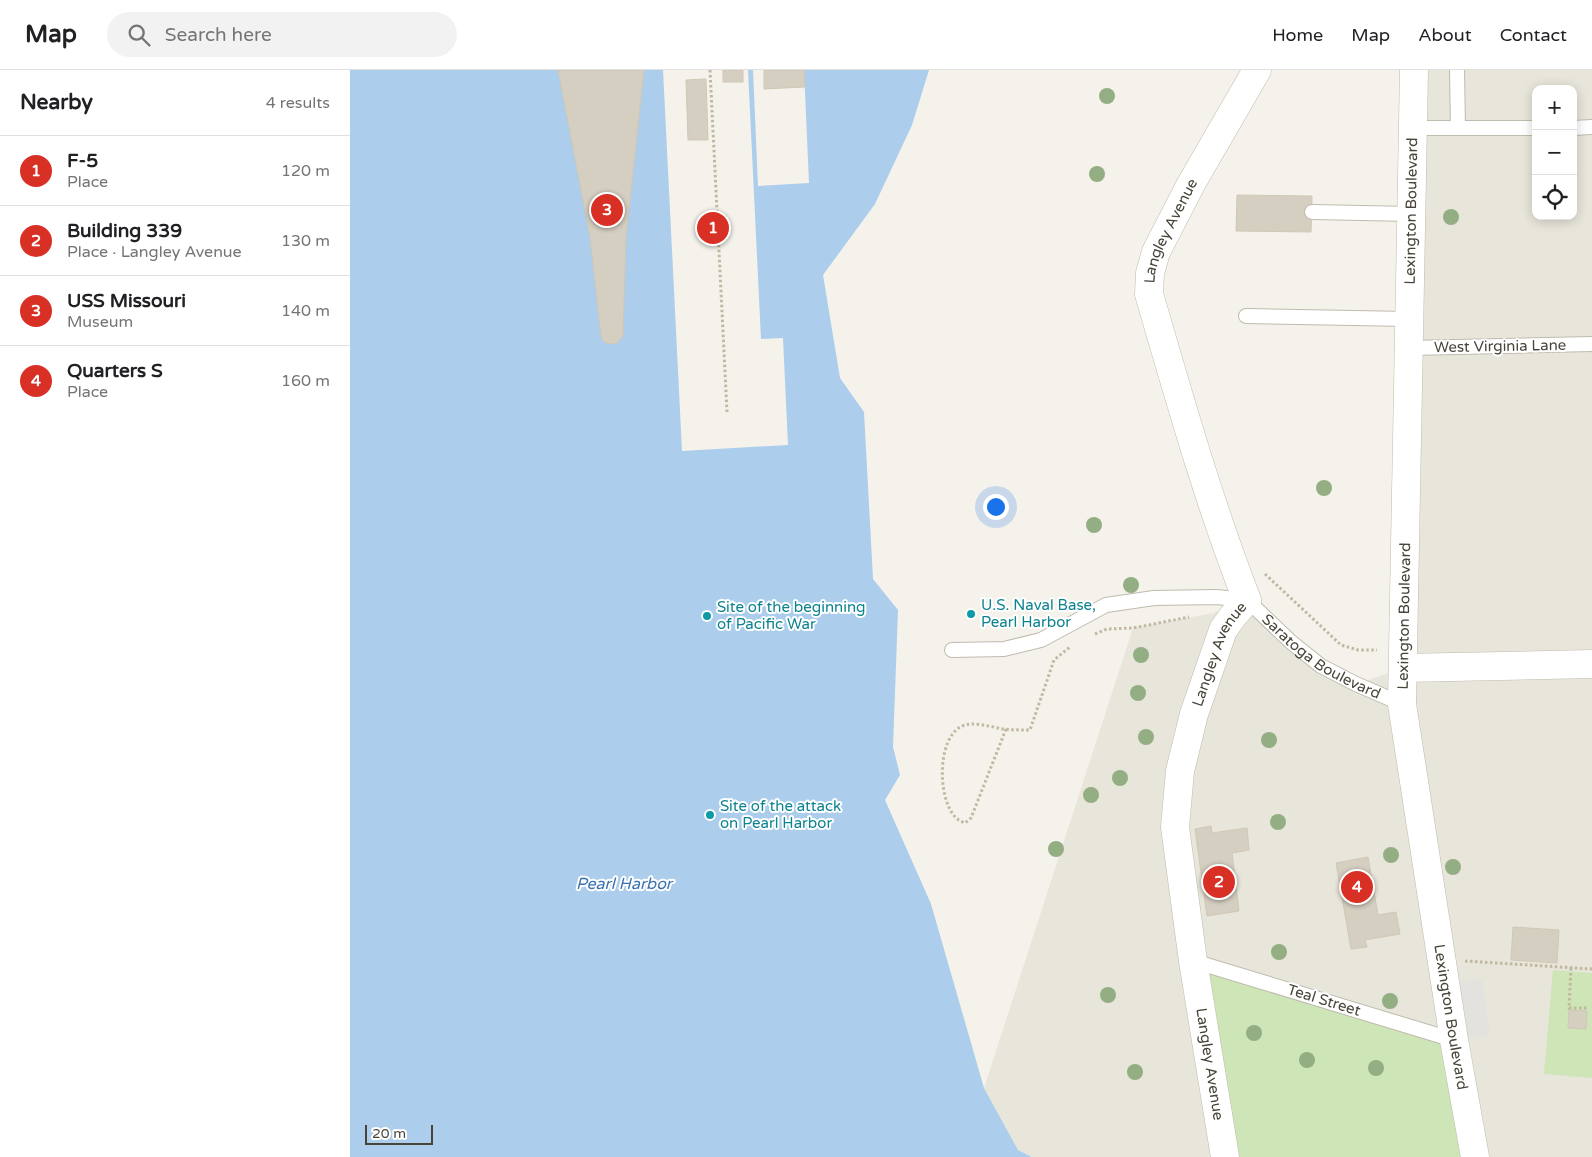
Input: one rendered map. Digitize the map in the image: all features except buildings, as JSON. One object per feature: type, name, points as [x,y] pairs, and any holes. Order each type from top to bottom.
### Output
[{"type":"street","name":"Langley Avenue","points":[[1225,1157],[1193,961],[1175,827],[1180,771],[1194,714],[1223,630],[1247,600],[1191,439],[1149,294],[1150,273],[1156,252],[1191,184],[1258,70]]},
{"type":"street","name":"Lexington Boulevard","points":[[1414,70],[1402,704],[1454,1040],[1475,1157]]},
{"type":"street","points":[[1403,668],[1592,664]]},
{"type":"lane","points":[[1457,70],[1458,128]]},
{"type":"lane","points":[[1577,128],[1592,127]]},
{"type":"lane","points":[[1413,128],[1532,128]]},
{"type":"lane","points":[[1312,212],[1411,214]]},
{"type":"lane","points":[[1246,316],[1409,319]]},
{"type":"lane","name":"West Virginia Lane","points":[[1409,348],[1592,344]]},
{"type":"lane","points":[[952,650],[1004,649],[1041,640],[1106,605],[1154,598],[1216,597],[1247,600]]},
{"type":"lane","name":"Saratoga Boulevard","points":[[1247,600],[1291,642],[1320,666],[1402,704]]},
{"type":"lane","name":"Teal Street","points":[[1193,961],[1454,1040]]},
{"type":"path","points":[[710,70],[727,412]]},
{"type":"path","points":[[1264,572],[1341,645],[1358,650],[1377,650]]},
{"type":"path","points":[[1092,635],[1107,629],[1133,628],[1196,616]]},
{"type":"path","points":[[1006,729],[971,818],[965,823],[958,820],[948,806],[944,790],[942,767],[945,748],[951,734],[961,727],[971,724],[1030,730],[1054,660],[1077,641]]},
{"type":"path","points":[[1442,960],[1592,969]]},
{"type":"path","points":[[1571,968],[1569,1008],[1588,1008]]},
{"type":"shaded area","points":[[1414,70],[1592,70],[1592,1157],[1032,1157],[1018,1150],[984,1088],[1133,628],[1213,613],[1247,600],[1356,684],[1403,668]]},
{"type":"shaded area","points":[[1482,979],[1490,1035],[1454,1040],[1446,984]]},
{"type":"green space","points":[[1193,961],[1454,1040],[1475,1157],[1225,1157]]},
{"type":"green space","points":[[1553,970],[1592,973],[1592,1078],[1544,1074]]},
{"type":"water","name":"Pearl Harbor","points":[[350,70],[929,70],[912,125],[875,204],[823,275],[840,378],[864,412],[873,579],[898,610],[893,747],[900,775],[885,800],[931,904],[984,1088],[1018,1150],[1032,1157],[350,1157]]},
{"type":"pier","points":[[663,70],[748,70],[761,339],[783,338],[788,445],[682,451]]},
{"type":"pier","points":[[753,70],[804,70],[809,183],[758,186]]},
{"type":"place","name":"USS Missouri","points":[[607,210]]},
{"type":"place","name":"F-5","points":[[713,228]]},
{"type":"place","name":"U.S. Naval Base, Pearl Harbor","points":[[971,614]]},
{"type":"place","name":"Site of the beginning of Pacific War","points":[[707,616]]},
{"type":"place","name":"Site of the attack on Pearl Harbor","points":[[710,815]]},
{"type":"place","name":"Building 339","points":[[1219,882]]},
{"type":"place","name":"Quarters S","points":[[1357,887]]}]
